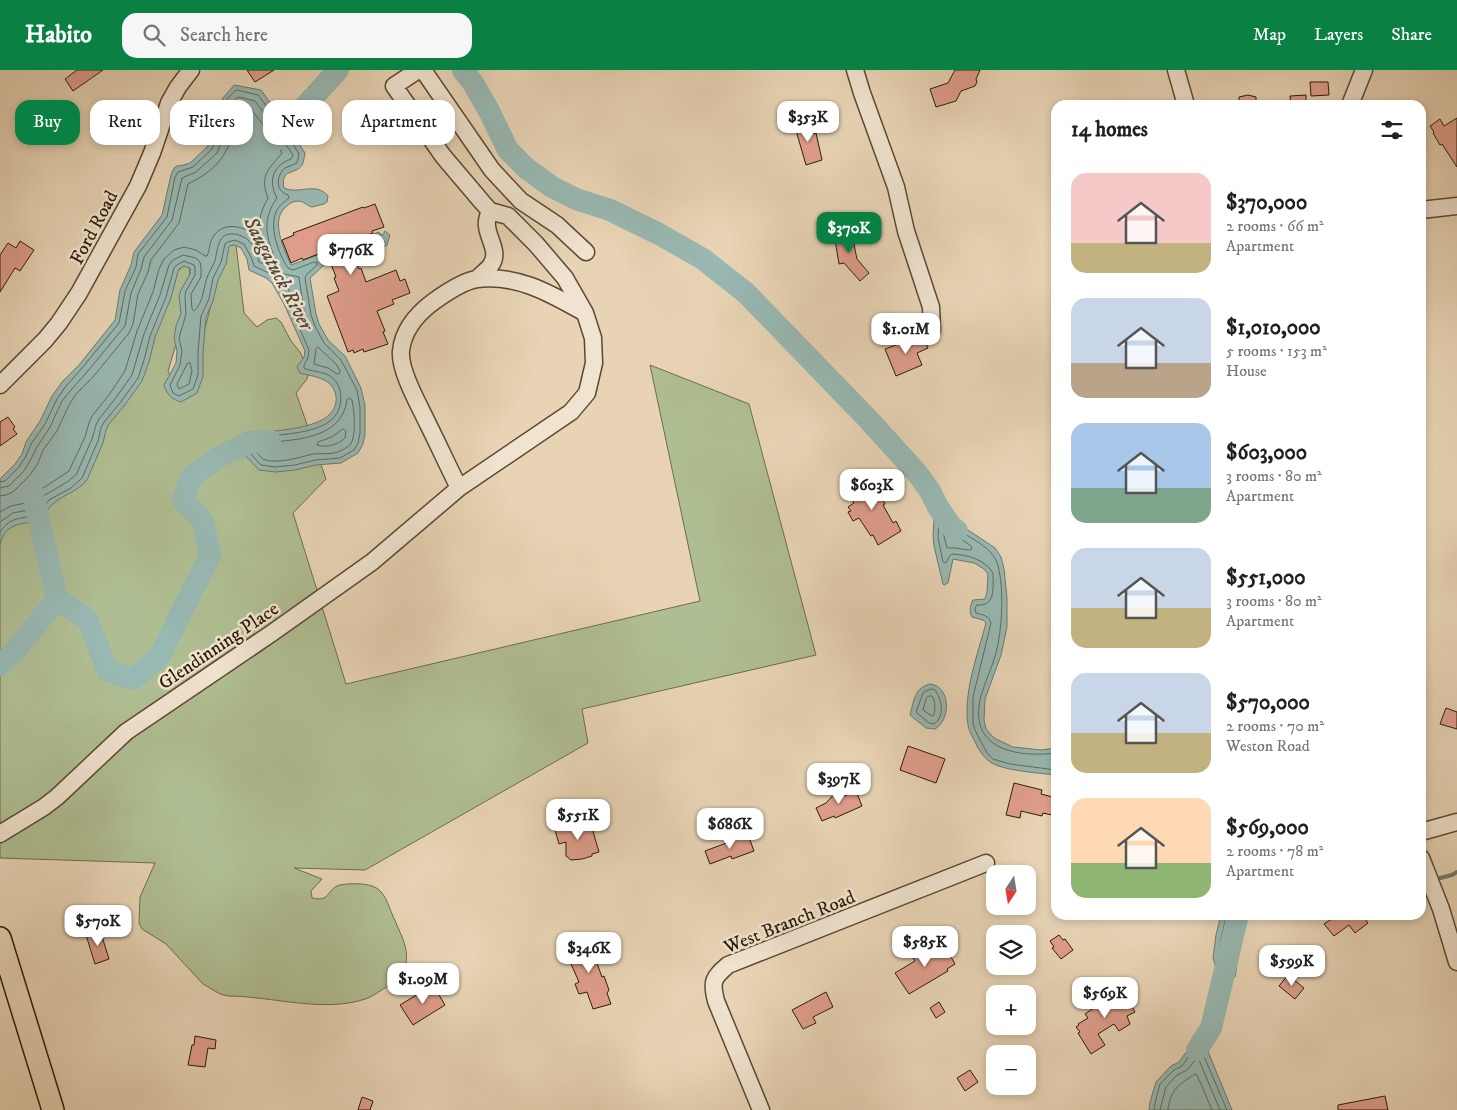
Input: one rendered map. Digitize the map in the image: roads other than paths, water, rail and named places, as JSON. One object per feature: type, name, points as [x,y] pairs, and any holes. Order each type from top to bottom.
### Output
[{"type":"main road","points":[[0,938],[53,1110]]},
{"type":"street","name":"Ford Road","points":[[0,385],[45,340],[80,293],[138,186],[152,153],[169,103],[178,86],[191,70]]},
{"type":"street","points":[[418,70],[394,86],[443,156],[490,210],[508,216],[521,201]]},
{"type":"street","points":[[422,70],[492,170],[521,201],[557,225],[586,252]]},
{"type":"street","points":[[855,70],[896,187],[906,231],[930,307],[932,331]]},
{"type":"street","points":[[1176,70],[1185,100]]},
{"type":"street","points":[[1352,100],[1364,70]]},
{"type":"street","points":[[1426,209],[1457,206]]},
{"type":"street","points":[[477,279],[491,266],[494,257],[494,247],[486,220],[490,210]]},
{"type":"street","name":"Glendinning Place","points":[[0,834],[57,797],[126,732],[272,633],[372,562],[459,488],[570,412],[587,393],[594,363],[593,338],[585,313],[565,278],[536,244],[508,216]]},
{"type":"street","points":[[459,488],[405,377],[400,352],[414,318],[441,296],[477,279],[504,279],[531,285],[585,313]]},
{"type":"street","points":[[1426,831],[1457,822]]},
{"type":"street","name":"West Branch Road","points":[[762,1110],[716,1001],[712,986],[714,979],[719,973],[728,965],[986,863]]},
{"type":"street","points":[[1426,870],[1442,909],[1457,962]]},
{"type":"water","points":[[234,85],[261,90],[268,100],[263,100],[263,145],[300,145],[305,153],[302,165],[284,177],[284,188],[290,190],[318,189],[328,196],[327,202],[324,204],[312,207],[297,201],[289,204],[282,212],[279,218],[280,234],[291,265],[379,232],[383,235],[385,231],[390,235],[387,245],[376,252],[370,262],[365,261],[361,255],[354,252],[325,264],[310,278],[319,324],[328,340],[345,356],[361,388],[365,406],[363,444],[358,453],[341,463],[275,472],[259,470],[242,452],[241,443],[245,435],[301,427],[327,417],[334,408],[336,396],[331,385],[327,382],[317,377],[300,373],[297,367],[304,357],[305,351],[284,304],[272,283],[249,270],[247,259],[241,248],[235,245],[229,246],[226,264],[218,280],[213,301],[206,317],[203,376],[197,393],[181,402],[170,396],[164,385],[176,363],[177,351],[174,338],[181,314],[179,296],[190,274],[190,268],[184,266],[179,269],[171,298],[155,337],[142,381],[109,424],[87,480],[80,487],[54,503],[42,519],[11,527],[3,536],[0,544],[0,479],[22,454],[26,442],[62,382],[79,365],[115,320],[120,290],[131,265],[134,252],[162,215],[174,168],[190,163],[208,145],[253,145],[253,100],[222,100]]},
{"type":"water","points":[[945,505],[956,522],[995,548],[1001,557],[1007,598],[1007,627],[1001,655],[985,699],[984,720],[986,729],[994,738],[1013,747],[1041,750],[1051,749],[1051,774],[1014,770],[992,763],[987,760],[977,746],[969,730],[967,713],[969,687],[986,623],[983,620],[972,617],[970,608],[973,600],[985,599],[988,574],[974,563],[953,559],[948,583],[943,584],[934,546],[934,521],[931,508]]},
{"type":"water","points":[[930,684],[937,686],[942,691],[946,704],[944,718],[935,729],[926,728],[910,715],[918,692]]},
{"type":"water","points":[[1220,920],[1245,920],[1240,938],[1235,977],[1224,975],[1217,971],[1213,958]]},
{"type":"water","points":[[1205,1044],[1232,1110],[1149,1110],[1156,1082],[1171,1066],[1179,1062],[1190,1047]]},
{"type":"waterway","name":"Saugatuck River","points":[[266,149],[338,70]]},
{"type":"waterway","points":[[463,70],[489,111],[508,150],[526,168],[552,187],[576,199],[610,210],[659,234],[703,259],[746,293],[867,418],[917,473],[951,526],[957,531]]},
{"type":"waterway","name":"Saugatuck River","points":[[32,490],[57,599],[87,619],[108,671],[133,679],[159,657],[210,555],[203,521],[183,500],[191,477],[219,457],[250,442],[270,441]]},
{"type":"waterway","name":"Saugatuck River","points":[[0,665],[15,651],[57,599]]},
{"type":"waterway","points":[[1440,878],[1457,872]]},
{"type":"waterway","points":[[1197,1050],[1211,1028],[1237,920]]}]
